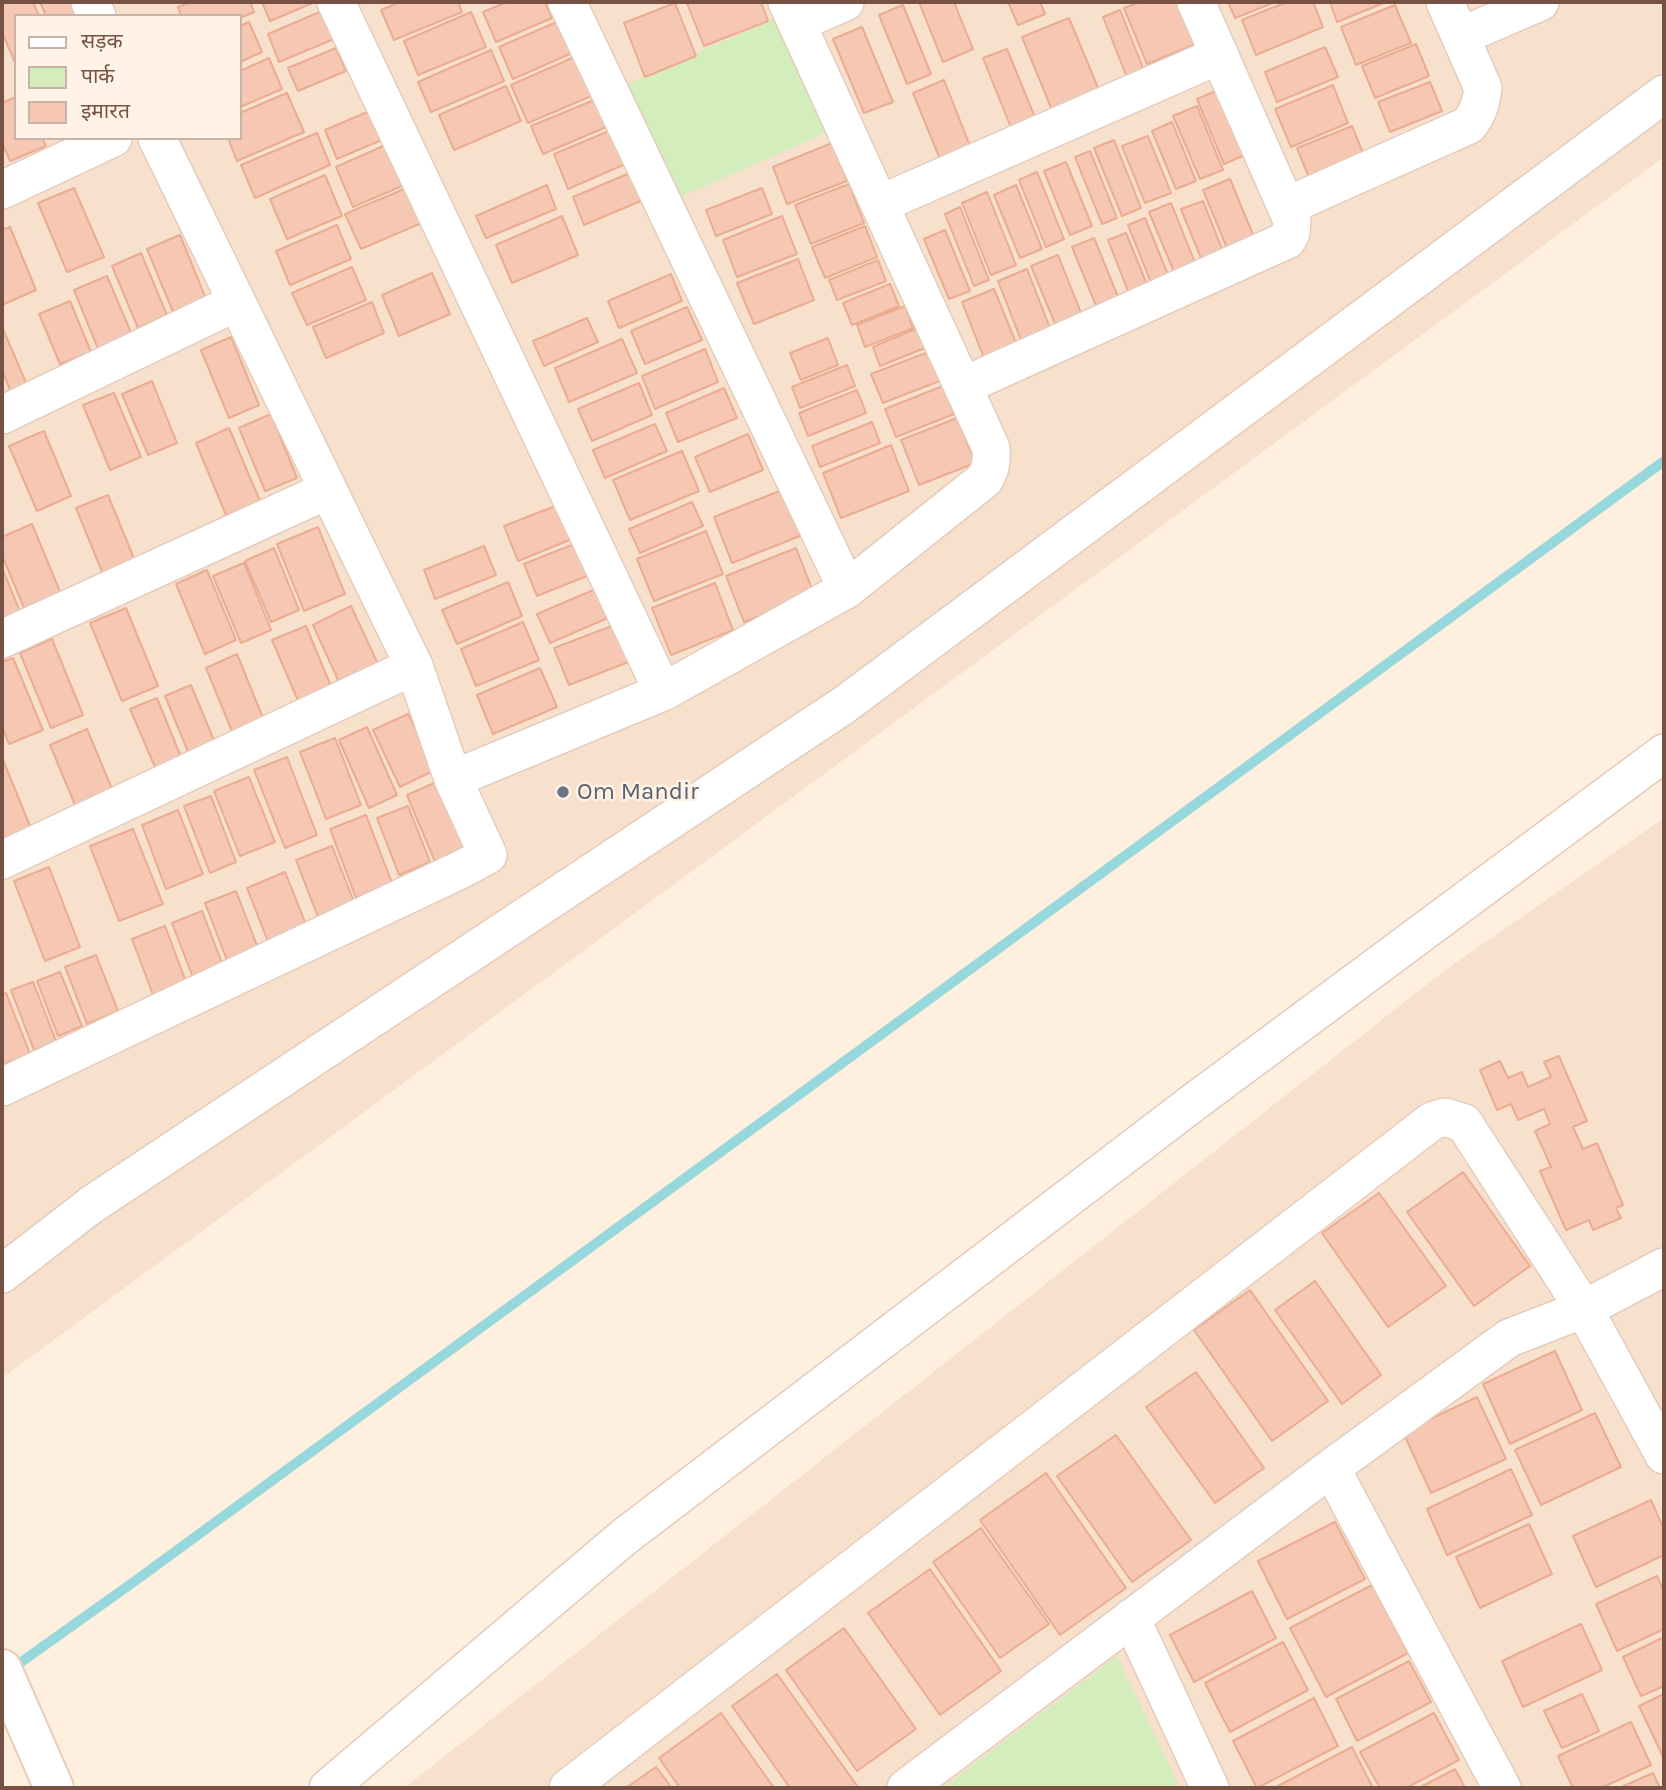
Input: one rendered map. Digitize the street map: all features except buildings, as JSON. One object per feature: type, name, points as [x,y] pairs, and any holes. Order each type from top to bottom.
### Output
[{"type":"main road","points":[[2,1669],[54,1788]]},
{"type":"street","points":[[336,2],[663,692]]},
{"type":"street","points":[[567,2],[847,589]]},
{"type":"street","points":[[453,779],[663,692],[847,589],[985,479],[992,459],[991,448],[792,12],[845,2]]},
{"type":"street","points":[[963,386],[1287,240],[1293,227],[1287,206],[1196,2]]},
{"type":"street","points":[[1287,206],[1469,125],[1478,114],[1483,88],[1445,2]]},
{"type":"street","points":[[1461,36],[1540,2]]},
{"type":"street","points":[[880,204],[1220,55]]},
{"type":"street","points":[[2,1274],[91,1205],[844,705],[1664,94]]},
{"type":"street","points":[[2,190],[109,140]]},
{"type":"street","points":[[2,1087],[488,855],[453,779],[414,666],[158,140]]},
{"type":"street","points":[[2,415],[237,302]]},
{"type":"street","points":[[2,639],[328,490]]},
{"type":"street","points":[[2,860],[414,666]]},
{"type":"street","points":[[328,1788],[624,1537],[1194,1102],[1664,753]]},
{"type":"street","points":[[568,1788],[1432,1121],[1445,1117],[1464,1123],[1584,1309],[1664,1455]]},
{"type":"street","points":[[906,1788],[1331,1468],[1509,1338],[1584,1309],[1664,1267]]},
{"type":"street","points":[[1331,1468],[1502,1788]]},
{"type":"street","points":[[1131,1618],[1210,1788]]},
{"type":"shaded area","points":[[2,2],[1664,2],[1664,157],[2,1378]]},
{"type":"shaded area","points":[[1664,818],[1664,1788],[404,1788],[1444,971]]},
{"type":"green space","points":[[779,16],[830,131],[674,200],[624,86]]},
{"type":"green space","points":[[1117,1656],[1180,1788],[943,1788]]},
{"type":"waterway","points":[[10,1670],[1664,461]]},
{"type":"place","name":"Om Mandir","points":[[563,792]]}]
